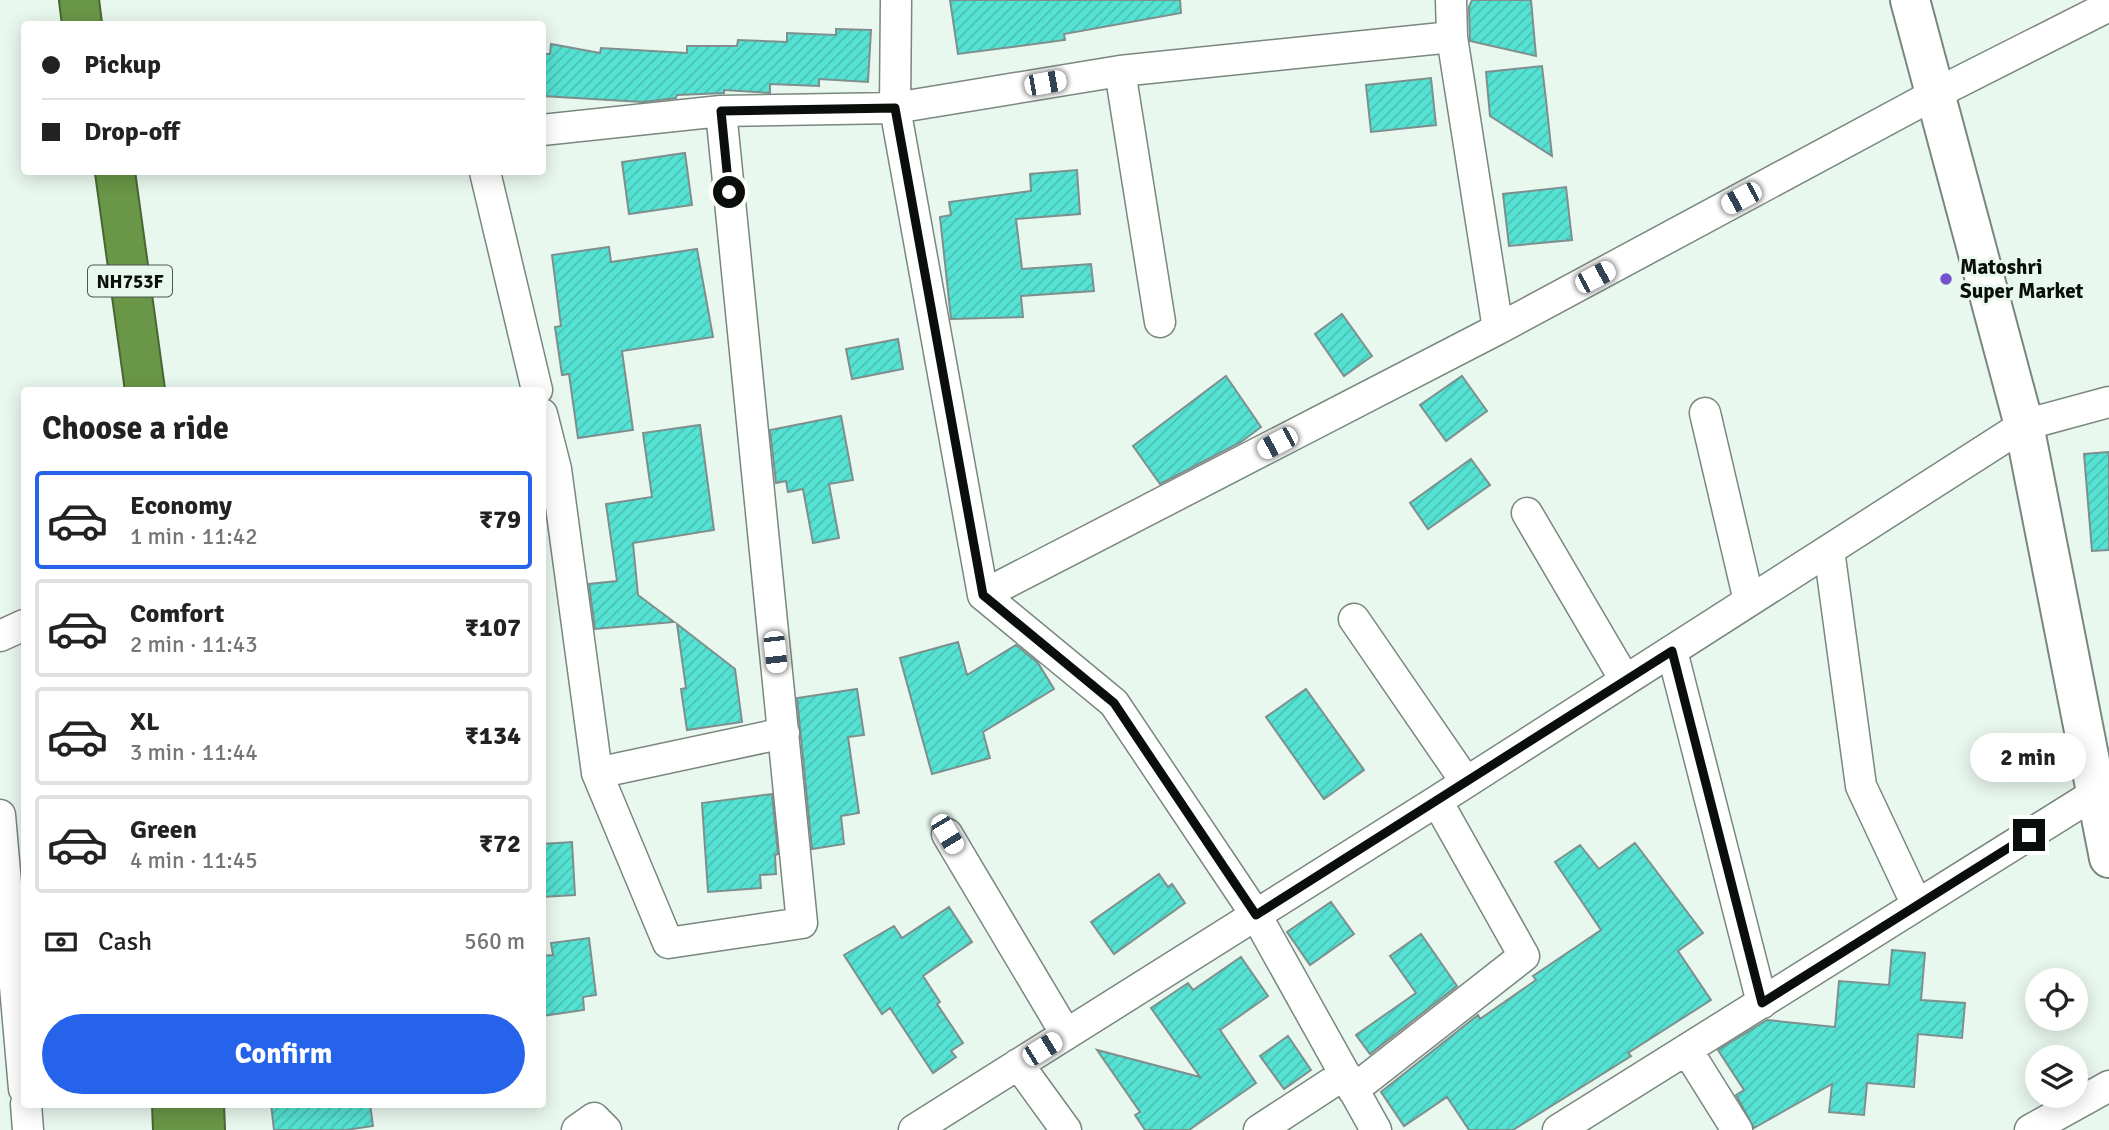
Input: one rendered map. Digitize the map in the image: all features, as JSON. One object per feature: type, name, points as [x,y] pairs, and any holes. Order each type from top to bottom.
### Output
[{"type":"highway","points":[[79,0],[82,21]]},
{"type":"highway","points":[[106,0],[107,21]]},
{"type":"highway","name":"NH753F","points":[[99,175],[124,387]]},
{"type":"highway","name":"NH753F","points":[[115,175],[145,387]]},
{"type":"highway","points":[[173,1108],[173,1130]]},
{"type":"highway","points":[[204,1108],[205,1130]]},
{"type":"street","points":[[896,0],[895,108],[983,595],[1114,703],[1256,915],[1376,1130]]},
{"type":"street","points":[[1451,0],[1452,37],[1498,329]]},
{"type":"street","points":[[1910,0],[2024,425],[2109,858]]},
{"type":"street","points":[[983,595],[1498,329],[1935,94],[2109,6]]},
{"type":"street","points":[[546,130],[721,111],[895,108],[1120,71],[1452,37]]},
{"type":"street","points":[[1120,71],[1160,322]]},
{"type":"street","points":[[546,446],[597,773],[668,943],[803,923],[721,111]]},
{"type":"street","points":[[486,175],[536,387]]},
{"type":"street","points":[[914,1130],[1437,801],[2024,425],[2109,402]]},
{"type":"street","points":[[1705,413],[1749,601]]},
{"type":"street","points":[[1527,513],[1625,680]]},
{"type":"street","points":[[1829,550],[1861,786],[1917,905]]},
{"type":"street","points":[[1354,619],[1466,782]]},
{"type":"street","points":[[0,636],[21,626]]},
{"type":"street","points":[[1672,651],[1762,1003]]},
{"type":"street","points":[[597,773],[783,733]]},
{"type":"street","points":[[1563,1129],[2096,793]]},
{"type":"street","points":[[1259,1130],[1349,1082],[1524,956],[1437,801]]},
{"type":"street","points":[[0,816],[21,1055]]},
{"type":"street","points":[[947,834],[1066,1034]]},
{"type":"street","points":[[1687,1049],[1737,1130]]},
{"type":"street","points":[[1018,1064],[1066,1130]]},
{"type":"street","points":[[2031,1130],[2109,1086]]},
{"type":"street","points":[[26,1108],[28,1130]]},
{"type":"street","points":[[577,1130],[594,1118],[606,1130]]},
{"type":"building","points":[[950,0],[1180,0],[1181,13],[1064,34],[1065,40],[958,54]]},
{"type":"building","points":[[1472,0],[1531,0],[1536,56],[1470,41],[1469,7]]},
{"type":"building","points":[[836,29],[871,30],[868,82],[819,79],[819,86],[770,84],[770,93],[724,90],[724,93],[677,95],[676,98],[643,102],[546,96],[546,54],[550,54],[551,44],[600,53],[601,48],[687,53],[687,46],[737,46],[738,40],[787,42],[787,33],[836,35]]},
{"type":"building","points":[[1542,66],[1552,156],[1490,116],[1486,72]]},
{"type":"building","points":[[1431,78],[1436,125],[1371,132],[1366,85]]},
{"type":"building","points":[[685,153],[692,205],[629,214],[622,162]]},
{"type":"building","points":[[1077,170],[1080,214],[1016,219],[1022,269],[1091,264],[1094,291],[1021,296],[1023,317],[951,319],[940,217],[951,215],[949,202],[1031,191],[1030,174]]},
{"type":"building","points":[[1566,187],[1572,240],[1509,246],[1503,194]]},
{"type":"building","points":[[609,247],[611,262],[697,249],[713,337],[622,351],[633,430],[578,438],[569,374],[562,375],[555,327],[561,326],[552,255]]},
{"type":"building","points":[[1342,314],[1372,356],[1344,376],[1315,334]]},
{"type":"building","points":[[898,339],[903,369],[852,379],[846,349]]},
{"type":"building","points":[[1226,376],[1261,427],[1241,442],[1160,484],[1133,446]]},
{"type":"building","points":[[1462,376],[1487,411],[1446,441],[1420,405]]},
{"type":"building","points":[[841,416],[853,480],[829,484],[839,538],[813,543],[803,489],[788,492],[786,481],[776,483],[770,430]]},
{"type":"building","points":[[700,425],[714,530],[633,543],[638,595],[674,622],[595,629],[589,584],[617,581],[606,504],[652,497],[643,433]]},
{"type":"building","points":[[2109,452],[2109,550],[2092,551],[2084,454]]},
{"type":"building","points":[[1471,459],[1490,485],[1428,529],[1410,503]]},
{"type":"building","points":[[677,624],[735,669],[742,722],[687,730],[681,689],[686,688]]},
{"type":"building","points":[[958,642],[967,675],[1016,645],[1038,663],[1054,689],[983,732],[990,758],[932,774],[900,658]]},
{"type":"building","points":[[857,689],[864,735],[848,737],[859,813],[841,816],[844,844],[812,849],[797,698]]},
{"type":"building","points":[[1306,689],[1364,770],[1324,799],[1266,717]]},
{"type":"building","points":[[772,794],[778,854],[775,855],[776,874],[760,875],[761,888],[708,892],[702,803]]},
{"type":"building","points":[[572,842],[575,895],[546,897],[546,844]]},
{"type":"building","points":[[1635,843],[1703,933],[1678,951],[1711,1000],[1628,1053],[1631,1056],[1513,1130],[1469,1130],[1447,1097],[1404,1126],[1381,1092],[1478,1015],[1480,1019],[1536,980],[1533,976],[1601,930],[1555,862],[1580,845],[1599,869]]},
{"type":"building","points":[[1159,874],[1168,887],[1172,884],[1185,903],[1114,954],[1091,922]]},
{"type":"building","points":[[1331,902],[1354,934],[1310,965],[1287,932]]},
{"type":"building","points":[[949,907],[972,942],[923,976],[940,1002],[937,1004],[963,1043],[951,1051],[956,1057],[933,1073],[890,1008],[882,1014],[844,955],[894,926],[902,938]]},
{"type":"building","points":[[1421,934],[1457,986],[1370,1054],[1356,1035],[1416,993],[1390,956]]},
{"type":"building","points":[[589,938],[596,995],[583,997],[584,1010],[546,1015],[546,956],[553,955],[551,943]]},
{"type":"building","points":[[1892,950],[1925,953],[1921,1000],[1965,1003],[1962,1038],[1918,1034],[1914,1087],[1867,1083],[1864,1115],[1829,1112],[1832,1084],[1754,1128],[1736,1095],[1744,1090],[1718,1050],[1767,1020],[1835,1027],[1839,981],[1889,985]]},
{"type":"building","points":[[1241,957],[1268,996],[1220,1030],[1256,1083],[1189,1130],[1145,1130],[1135,1115],[1140,1112],[1097,1050],[1200,1077],[1151,1008],[1188,983],[1193,990]]},
{"type":"building","points":[[1288,1036],[1311,1070],[1284,1089],[1260,1056]]},
{"type":"building","points":[[271,1108],[371,1108],[373,1126],[346,1130],[274,1130]]},
{"type":"place","name":"Matoshri Super Market","points":[[1946,279]]},
{"type":"route","points":[[729,192],[721,111],[895,108],[983,595],[1114,703],[1256,915],[1672,651],[1762,1003],[2029,835]]}]
